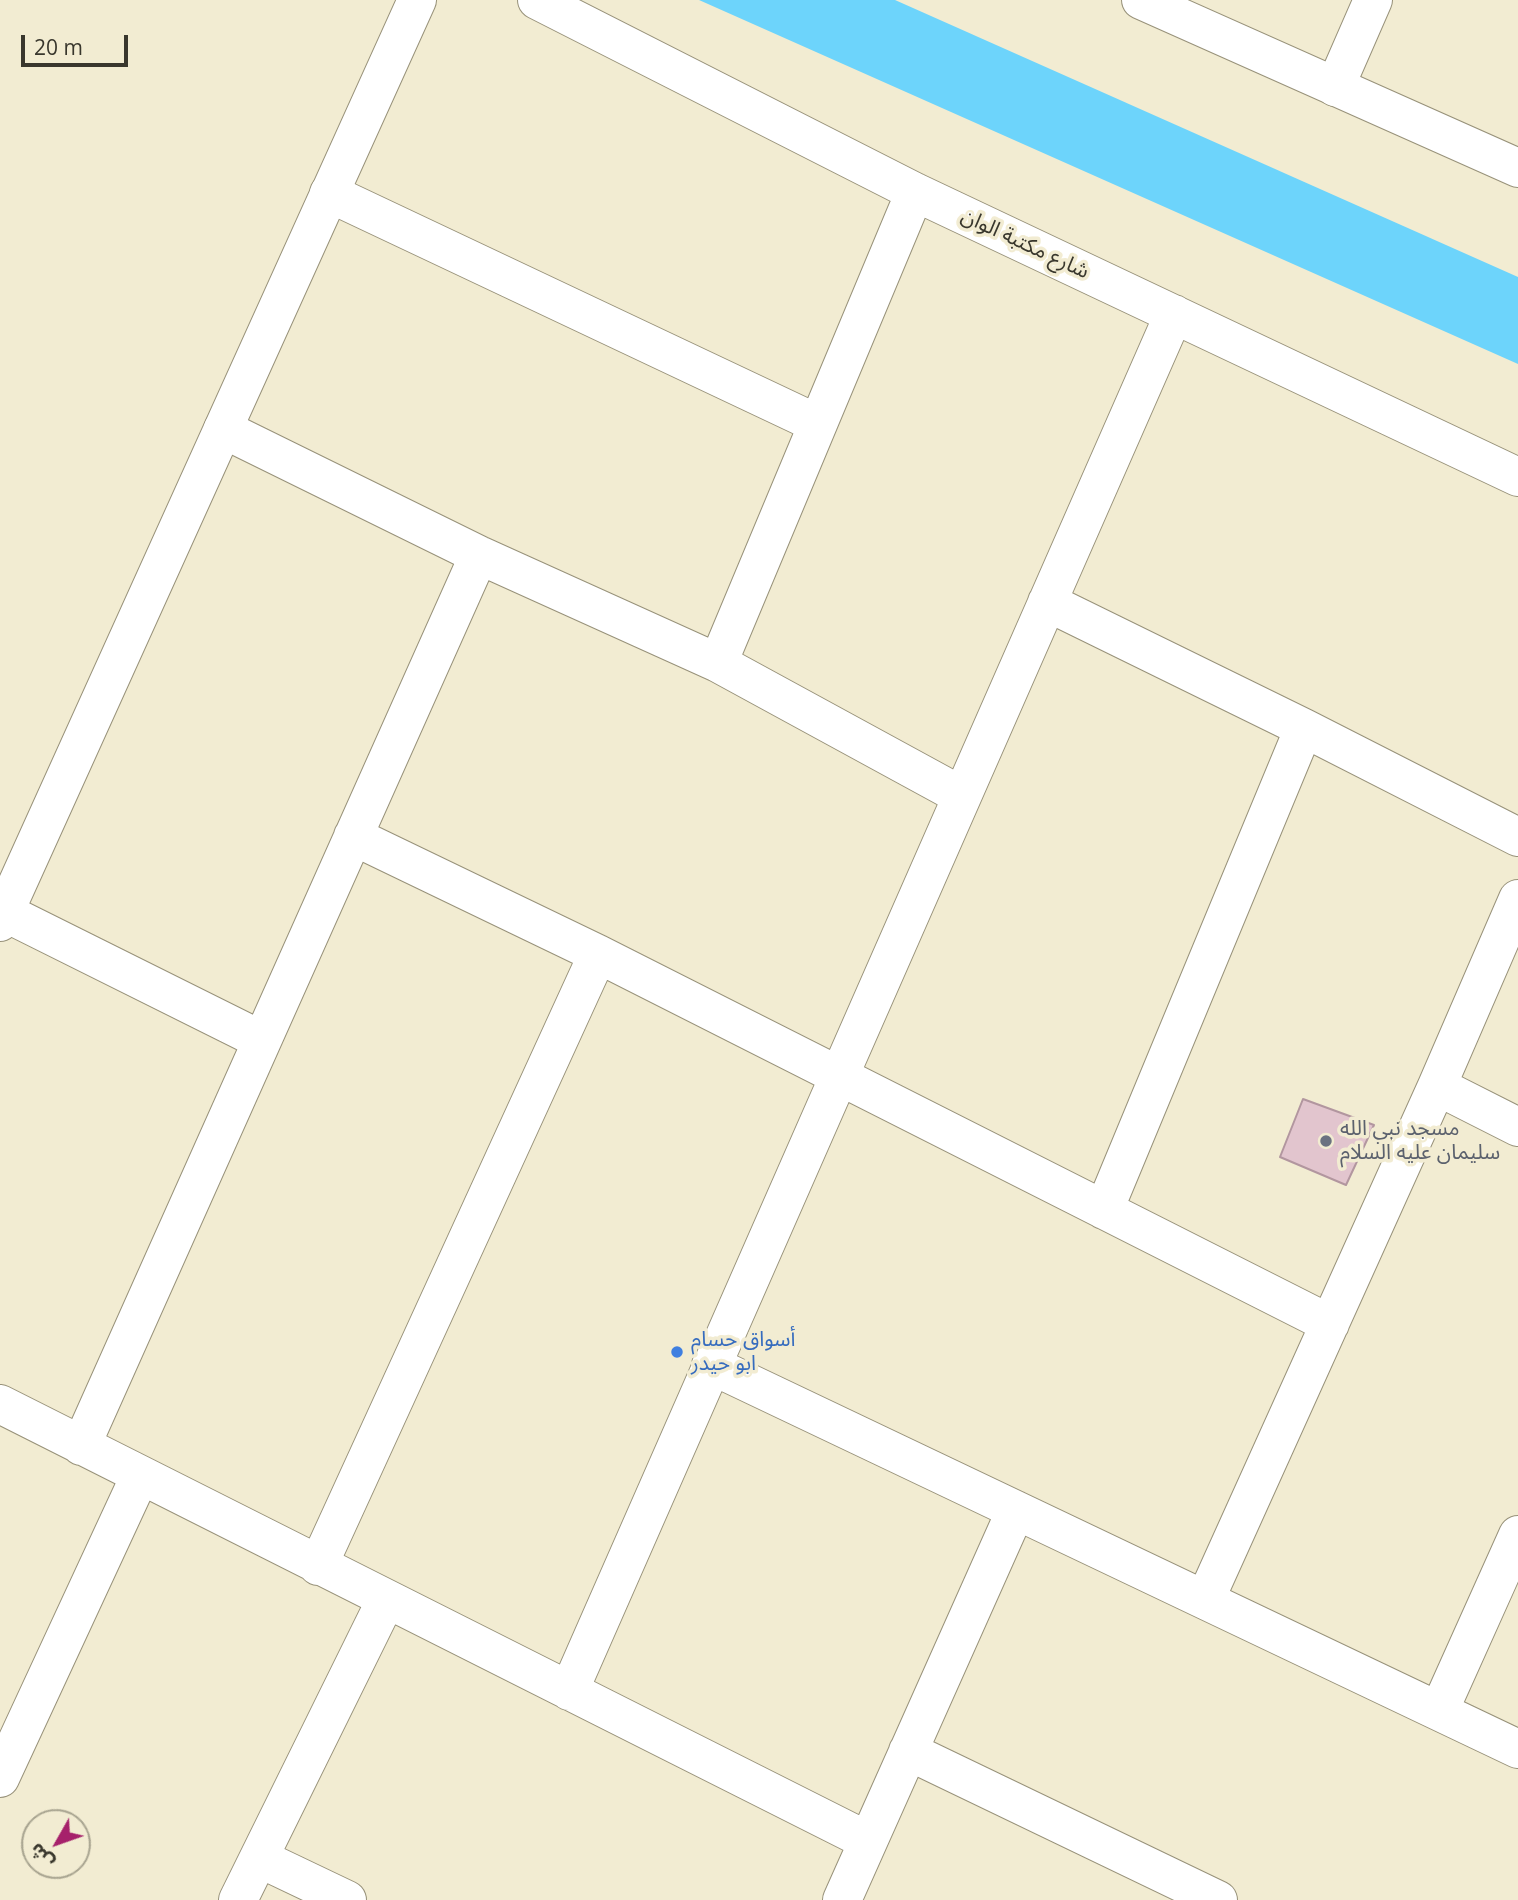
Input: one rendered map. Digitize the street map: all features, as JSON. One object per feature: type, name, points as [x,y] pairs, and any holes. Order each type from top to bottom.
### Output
[{"type":"street","points":[[261,1040],[2,917],[417,0]]},
{"type":"street","name":"شارع مكتبة الوان","points":[[537,0],[915,192],[1518,477]]},
{"type":"street","points":[[1141,0],[1518,168]]},
{"type":"street","points":[[1335,87],[1373,0]]},
{"type":"street","points":[[718,663],[915,192]]},
{"type":"street","points":[[329,193],[818,424]]},
{"type":"street","points":[[569,1691],[1174,314]]},
{"type":"street","points":[[223,429],[479,555],[718,663],[962,796]]},
{"type":"street","points":[[81,1446],[479,555]]},
{"type":"street","points":[[1047,602],[1518,837]]},
{"type":"street","points":[[1104,1210],[1304,728]]},
{"type":"street","points":[[353,836],[598,954],[1330,1324]]},
{"type":"street","points":[[1205,1600],[1437,1086],[1518,899]]},
{"type":"street","points":[[318,1566],[598,954]]},
{"type":"street","points":[[1437,1086],[1518,1127]]},
{"type":"street","points":[[711,1365],[1518,1749]]},
{"type":"street","points":[[0,1404],[868,1841]]},
{"type":"street","points":[[0,1778],[140,1476]]},
{"type":"street","points":[[842,1900],[1016,1510]]},
{"type":"street","points":[[1439,1711],[1518,1535]]},
{"type":"street","points":[[238,1900],[386,1600]]},
{"type":"street","points":[[908,1751],[1218,1900]]},
{"type":"street","points":[[259,1858],[347,1900]]},
{"type":"water","points":[[699,0],[895,0],[1518,277],[1518,364]]},
{"type":"building","name":"مسجد نبي الله سليمان عليه السلام","points":[[1303,1099],[1374,1125],[1346,1185],[1280,1157]]},
{"type":"place","name":"مسجد نبي الله سليمان عليه السلام","points":[[1326,1141]]},
{"type":"place","name":"أسواق حسام ابو حيدر","points":[[677,1352]]}]
